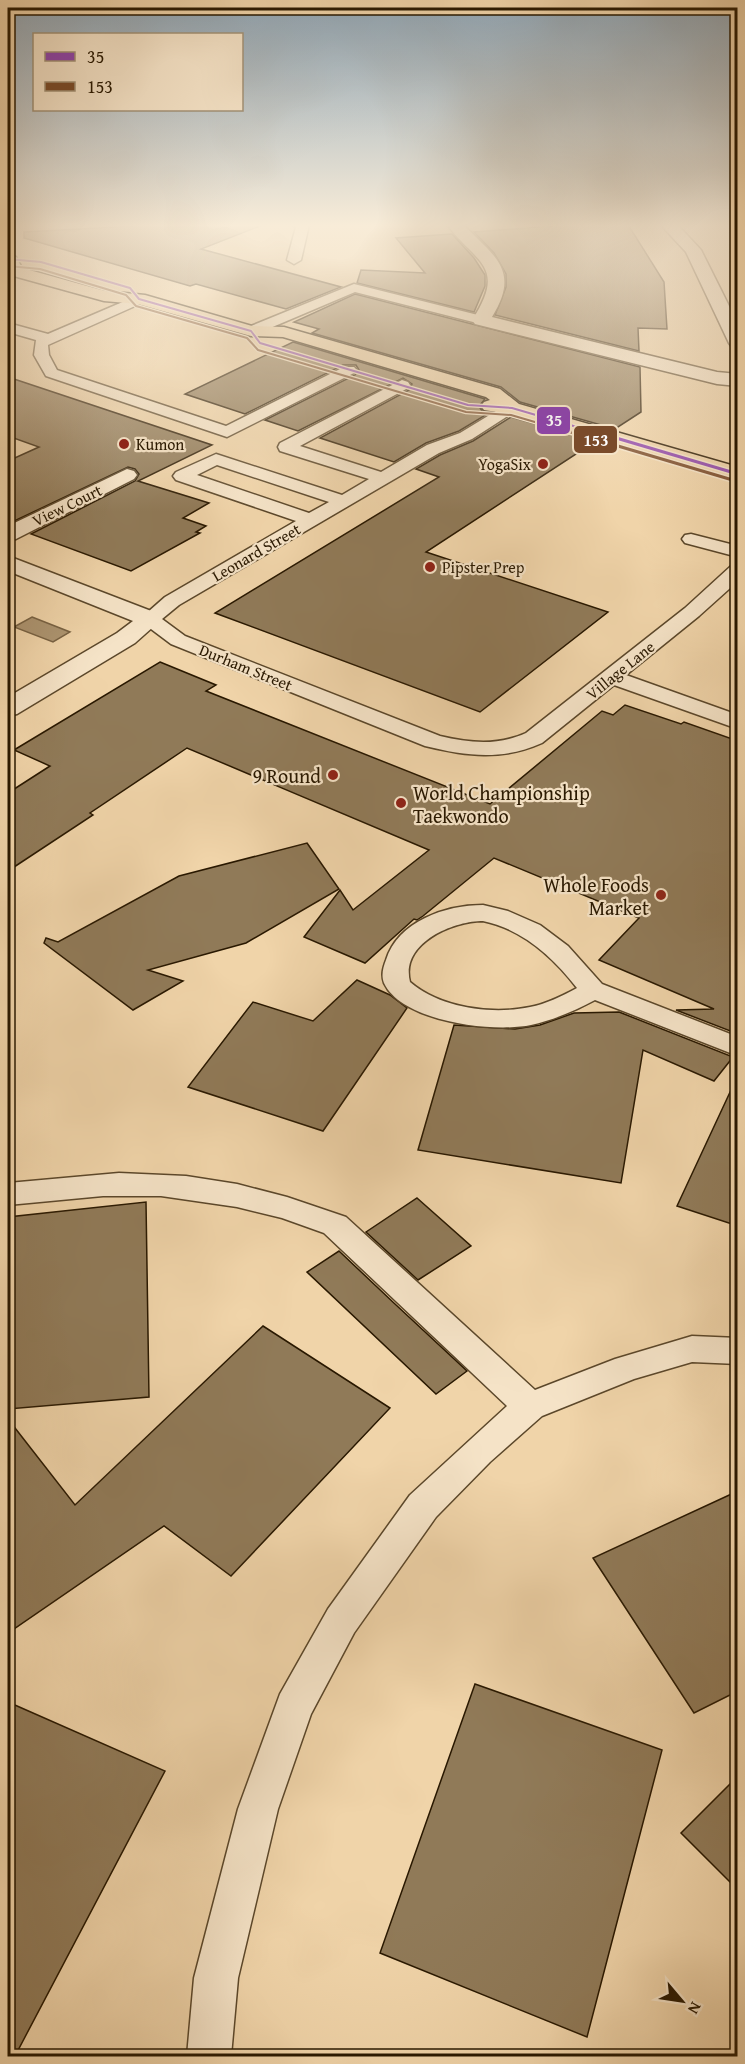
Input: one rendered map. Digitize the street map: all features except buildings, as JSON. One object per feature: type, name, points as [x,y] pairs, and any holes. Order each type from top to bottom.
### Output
[{"type":"main road","points":[[210,319],[251,331],[284,332],[493,393],[512,408]]},
{"type":"main road","points":[[251,331],[260,343],[468,405],[512,408],[738,474]]},
{"type":"street","points":[[727,319],[738,343]]},
{"type":"street","points":[[481,320],[717,378],[738,380]]},
{"type":"street","name":"View Court","points":[[8,534],[127,475]]},
{"type":"street","name":"Durham Street","points":[[8,563],[150,618]]},
{"type":"street","name":"Leonard Street","points":[[8,708],[126,638],[150,618]]},
{"type":"lane","points":[[93,319],[41,343],[40,348],[51,373],[226,432],[349,370]]},
{"type":"lane","points":[[251,331],[279,319]]},
{"type":"lane","points":[[8,327],[47,339]]},
{"type":"lane","points":[[383,478],[286,447],[402,385]]},
{"type":"lane","name":"Leonard Street","points":[[150,618],[172,601],[383,478],[449,441],[466,436],[512,408]]},
{"type":"lane","points":[[311,520],[182,476],[216,459],[344,501]]},
{"type":"lane","points":[[691,539],[738,552]]},
{"type":"lane","name":"Village Lane","points":[[493,750],[516,747],[534,738],[692,612],[738,570]]},
{"type":"lane","name":"Durham Street","points":[[150,618],[178,640],[434,741],[466,749],[493,750]]},
{"type":"lane","points":[[612,677],[738,723]]},
{"type":"lane","points":[[593,990],[566,1006],[528,1016],[494,1018],[455,1013],[431,1006],[411,997],[401,988],[395,978],[398,959],[404,948],[424,931],[462,914],[483,913],[509,918],[540,938],[573,964],[593,990],[738,1047]]},
{"type":"lane","points":[[8,1194],[134,1184],[210,1190],[295,1209],[335,1225],[530,1406]]},
{"type":"lane","points":[[209,2056],[218,1967],[258,1809],[294,1707],[341,1621],[423,1506],[478,1452],[530,1406],[627,1368],[692,1349],[738,1351]]},
{"type":"shaded area","points":[[32,617],[70,632],[53,642],[14,627]]},
{"type":"transit line","name":"153","points":[[182,319],[247,338],[258,350],[466,412],[511,415],[736,481]]},
{"type":"transit line","name":"35","points":[[210,319],[251,331],[260,343],[468,405],[512,408],[738,474]]},
{"type":"place","name":"Kumon","points":[[124,444]]},
{"type":"place","name":"YogaSix","points":[[543,464]]},
{"type":"place","name":"Pipster Prep","points":[[430,567]]},
{"type":"place","name":"9 Round","points":[[333,775]]},
{"type":"place","name":"World Championship Taekwondo","points":[[401,803]]},
{"type":"place","name":"Whole Foods Market","points":[[661,895]]}]
